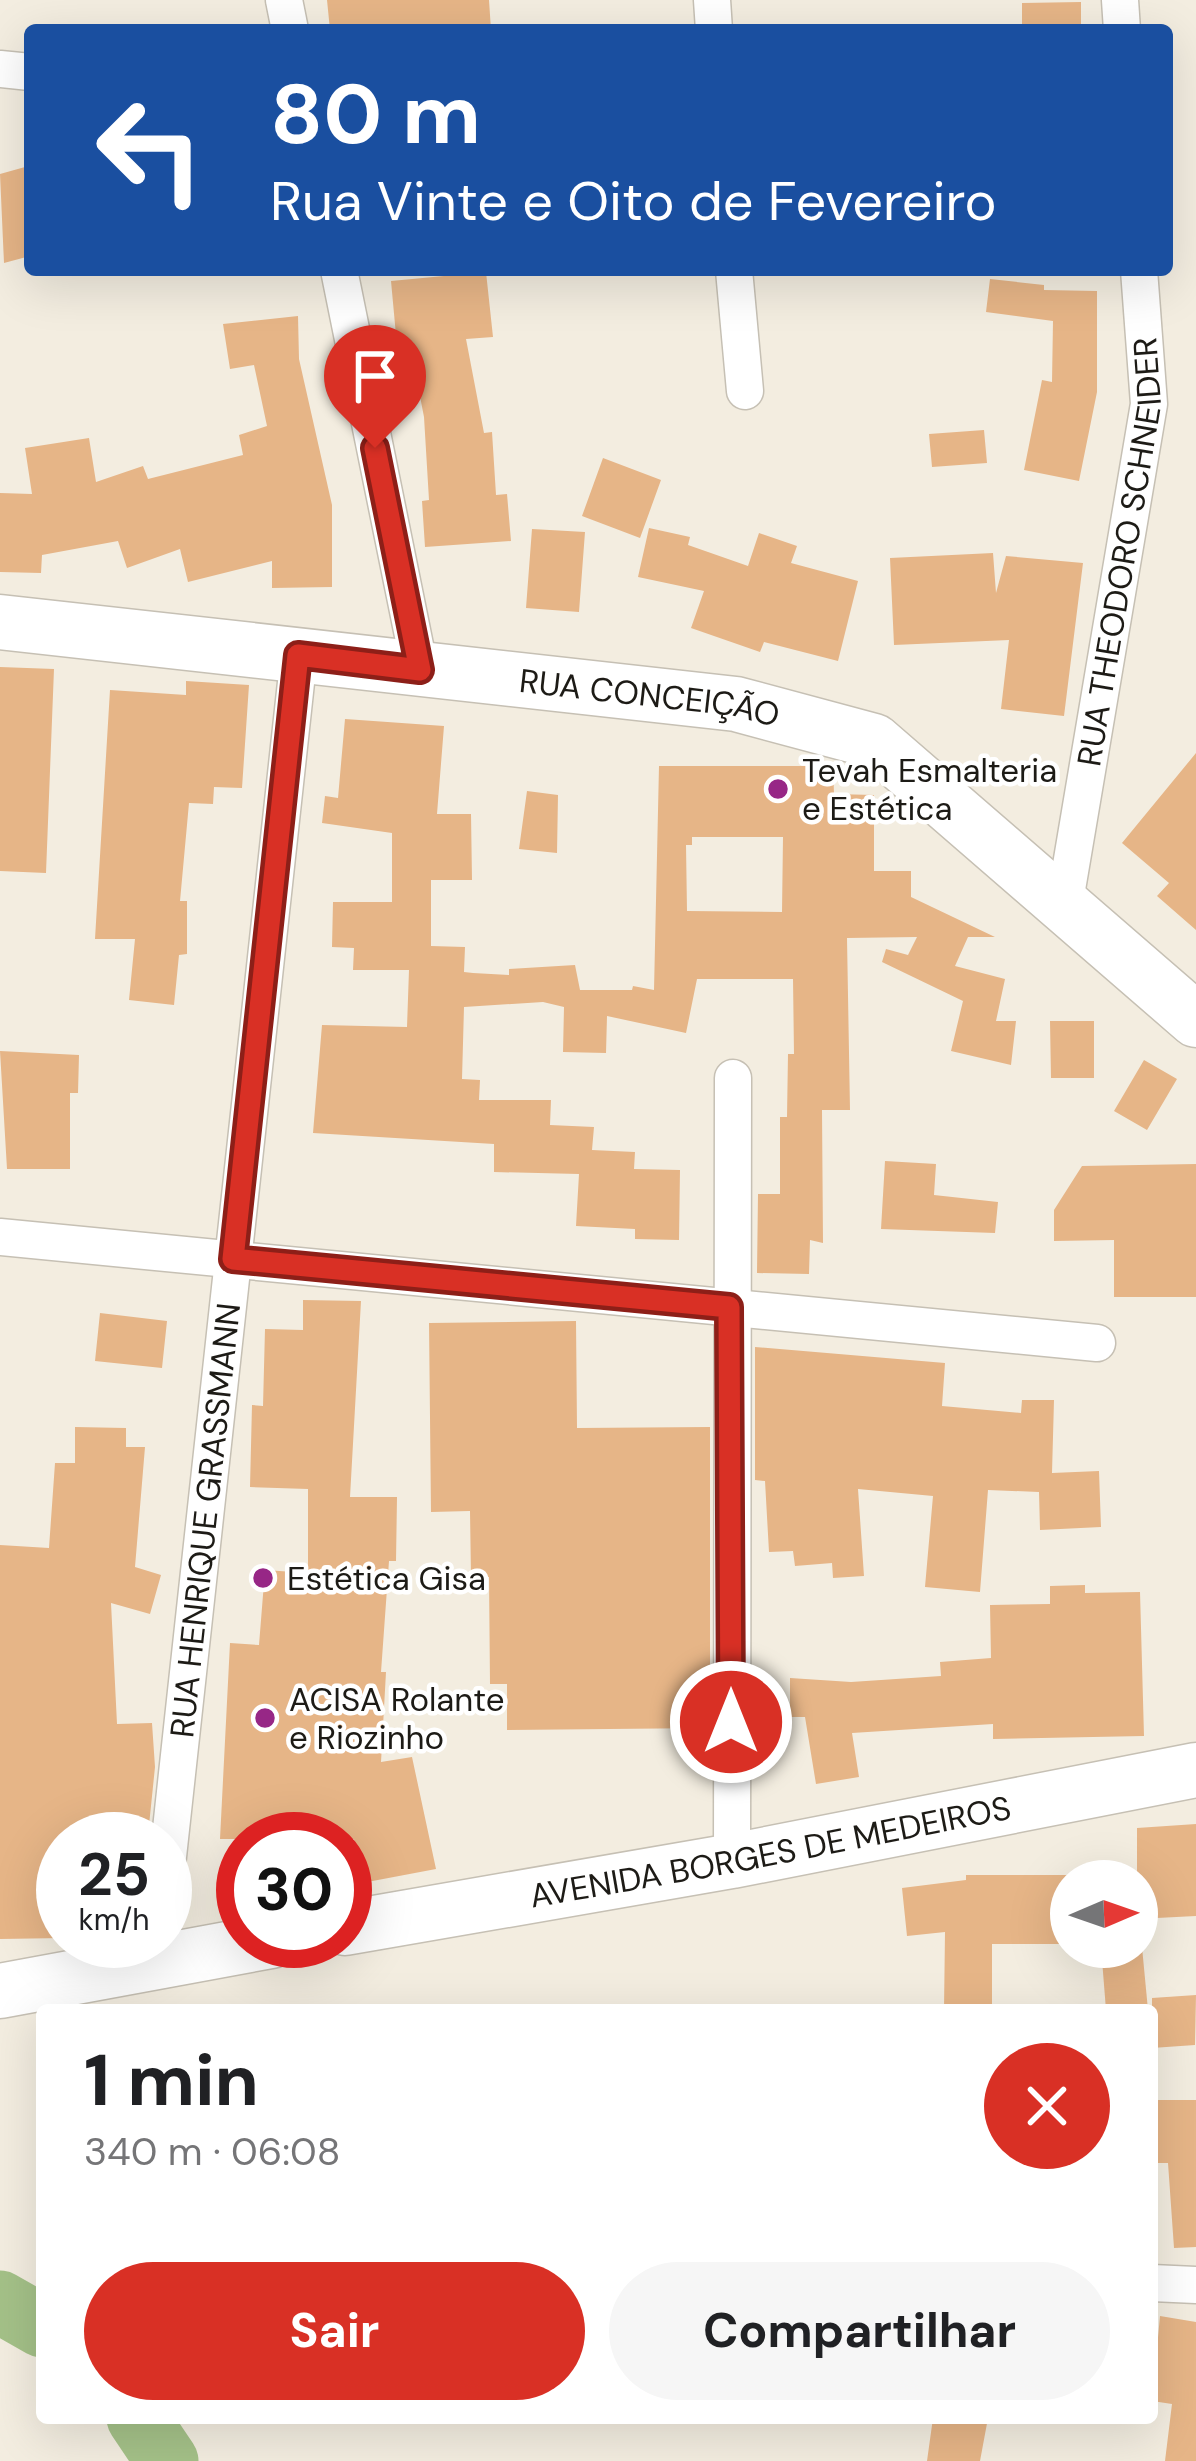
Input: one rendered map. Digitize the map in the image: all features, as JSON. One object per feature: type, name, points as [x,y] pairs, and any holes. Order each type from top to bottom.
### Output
[{"type":"main road","name":"RUA CONCEIÇÃO","points":[[0,622],[736,704],[874,741],[1065,901],[1196,1020]]},
{"type":"main road","name":"AVENIDA BORGES DE MEDEIROS","points":[[372,1923],[732,1861],[1196,1770]]},
{"type":"main road","points":[[0,1991],[91,1968]]},
{"type":"street","points":[[340,276],[420,670]]},
{"type":"street","points":[[735,276],[745,391]]},
{"type":"street","name":"RUA THEODORO SCHNEIDER","points":[[1065,901],[1149,404],[1139,276]]},
{"type":"street","name":"RUA HENRIQUE GRASSMANN","points":[[173,1812],[298,655]]},
{"type":"street","points":[[732,1861],[729,1307],[733,1078]]},
{"type":"street","points":[[0,1237],[1097,1343]]},
{"type":"street","points":[[1158,2283],[1196,2285]]},
{"type":"building","points":[[327,0],[489,0],[491,24],[329,24]]},
{"type":"building","points":[[1081,2],[1081,24],[1022,24],[1022,3]]},
{"type":"building","points":[[24,167],[24,258],[4,263],[0,174]]},
{"type":"building","points":[[486,276],[493,337],[466,339],[484,433],[492,432],[496,495],[507,494],[511,541],[425,547],[422,501],[429,500],[424,417],[410,345],[397,346],[391,281]]},
{"type":"building","points":[[990,279],[1044,285],[1044,290],[1097,291],[1097,392],[1079,481],[1024,470],[1042,380],[1052,382],[1053,321],[986,312]]},
{"type":"building","points":[[298,316],[299,359],[332,505],[332,587],[272,588],[272,561],[188,582],[180,549],[127,568],[118,541],[42,555],[41,573],[0,572],[0,493],[32,494],[25,448],[89,438],[96,482],[143,466],[148,479],[243,455],[239,435],[267,426],[254,365],[230,369],[223,324]]},
{"type":"building","points":[[984,430],[987,463],[932,467],[929,434]]},
{"type":"building","points":[[603,458],[661,480],[640,538],[582,516]]},
{"type":"building","points":[[649,528],[690,537],[688,545],[748,566],[759,533],[797,546],[791,563],[858,581],[838,661],[764,642],[760,652],[691,628],[704,591],[638,577]]},
{"type":"building","points":[[532,529],[585,532],[579,612],[526,608]]},
{"type":"building","points":[[993,553],[996,593],[1006,556],[1083,563],[1064,716],[1001,709],[1009,640],[894,645],[890,558]]},
{"type":"building","points":[[0,667],[54,669],[46,873],[0,871]]},
{"type":"building","points":[[186,681],[249,685],[242,788],[214,787],[213,804],[189,803],[180,901],[187,901],[187,954],[179,955],[174,1005],[129,1000],[135,939],[95,939],[110,690],[186,695]]},
{"type":"building","points":[[345,719],[444,726],[437,814],[471,814],[472,880],[431,880],[431,946],[465,947],[464,972],[509,975],[509,969],[575,965],[580,990],[632,990],[633,986],[654,990],[659,766],[833,766],[834,794],[874,795],[874,871],[911,871],[911,897],[995,937],[968,937],[955,966],[1005,979],[996,1021],[1016,1021],[1011,1065],[951,1051],[963,1001],[882,962],[886,949],[908,955],[917,937],[847,938],[850,1110],[822,1110],[823,1243],[810,1240],[809,1274],[757,1273],[758,1194],[780,1194],[780,1117],[787,1117],[788,1054],[794,1054],[793,979],[697,979],[686,1033],[607,1016],[606,1053],[563,1052],[564,1007],[543,1002],[464,1007],[462,1079],[480,1080],[479,1100],[551,1100],[550,1125],[594,1127],[592,1150],[635,1152],[634,1169],[680,1170],[679,1240],[635,1239],[635,1229],[576,1226],[579,1174],[494,1172],[494,1144],[313,1133],[322,1025],[407,1027],[409,970],[353,970],[354,948],[332,947],[333,902],[392,902],[392,833],[322,823],[325,796],[338,798]],"holes":[[[692,837],[783,837],[782,912],[687,911],[686,845],[692,845]]]},
{"type":"building","points":[[1196,753],[1196,930],[1157,896],[1169,883],[1122,843]]},
{"type":"building","points":[[527,791],[558,795],[557,853],[519,849]]},
{"type":"building","points":[[1050,1021],[1094,1021],[1094,1078],[1051,1078]]},
{"type":"building","points":[[0,1051],[79,1055],[78,1093],[70,1093],[70,1169],[7,1169]]},
{"type":"building","points":[[1144,1060],[1177,1079],[1147,1130],[1114,1111]]},
{"type":"building","points":[[885,1161],[936,1164],[934,1195],[998,1202],[995,1233],[881,1229]]},
{"type":"building","points":[[1196,1164],[1196,1297],[1114,1297],[1114,1240],[1054,1241],[1054,1210],[1082,1166]]},
{"type":"building","points":[[303,1300],[361,1301],[350,1497],[397,1497],[396,1561],[389,1561],[381,1672],[386,1672],[381,1762],[412,1757],[436,1869],[372,1881],[372,1812],[221,1812],[230,1643],[259,1645],[265,1570],[308,1573],[308,1489],[250,1487],[252,1405],[263,1406],[265,1329],[303,1330]]},
{"type":"building","points":[[100,1313],[167,1321],[162,1368],[95,1361]]},
{"type":"building","points":[[576,1321],[577,1428],[710,1427],[710,1728],[507,1730],[507,1684],[490,1684],[489,1577],[471,1577],[470,1511],[431,1512],[429,1323]]},
{"type":"building","points":[[755,1347],[945,1363],[942,1406],[1021,1413],[1022,1400],[1054,1400],[1052,1473],[1099,1471],[1101,1527],[1040,1530],[1039,1492],[988,1490],[980,1592],[925,1587],[933,1496],[858,1489],[864,1576],[833,1578],[832,1563],[795,1566],[793,1551],[769,1552],[765,1481],[755,1480]]},
{"type":"building","points":[[75,1427],[126,1428],[126,1447],[145,1447],[135,1567],[161,1575],[150,1614],[111,1603],[117,1724],[152,1723],[155,1767],[150,1812],[36,1812],[36,1938],[0,1939],[0,1545],[49,1548],[55,1463],[75,1463]]},
{"type":"building","points":[[1085,1585],[1085,1593],[1140,1592],[1144,1736],[993,1739],[993,1724],[852,1733],[859,1777],[816,1784],[805,1717],[790,1717],[790,1678],[851,1682],[941,1676],[940,1662],[991,1658],[990,1605],[1050,1604],[1050,1586]]},
{"type":"building","points":[[1196,1824],[1196,1916],[1158,1918],[1158,1860],[1137,1860],[1137,1828]]},
{"type":"building","points":[[966,1875],[1050,1875],[1050,1944],[992,1944],[992,2004],[944,2004],[945,1932],[907,1936],[902,1888],[966,1880]]},
{"type":"building","points":[[1103,1968],[1144,1968],[1147,2004],[1106,2004]]},
{"type":"building","points":[[1196,1995],[1195,2045],[1158,2048],[1158,2004],[1152,2004],[1152,1998]]},
{"type":"building","points":[[1158,2100],[1196,2100],[1196,2247],[1174,2248],[1168,2163],[1158,2163]]},
{"type":"building","points":[[1160,2316],[1196,2322],[1196,2461],[1165,2461],[1172,2404],[1158,2402]]},
{"type":"building","points":[[932,2424],[987,2424],[980,2461],[927,2461]]},
{"type":"waterway","points":[[0,2302],[36,2323]]},
{"type":"waterway","points":[[142,2424],[167,2461]]},
{"type":"place","name":"Tevah Esmalteria e Estética","points":[[778,789]]},
{"type":"place","name":"Estética Gisa","points":[[263,1578]]},
{"type":"place","name":"ACISA Rolante e Riozinho","points":[[265,1718]]},
{"type":"route","points":[[375,448],[420,670],[298,655],[233,1259],[729,1307],[731,1722]]}]
